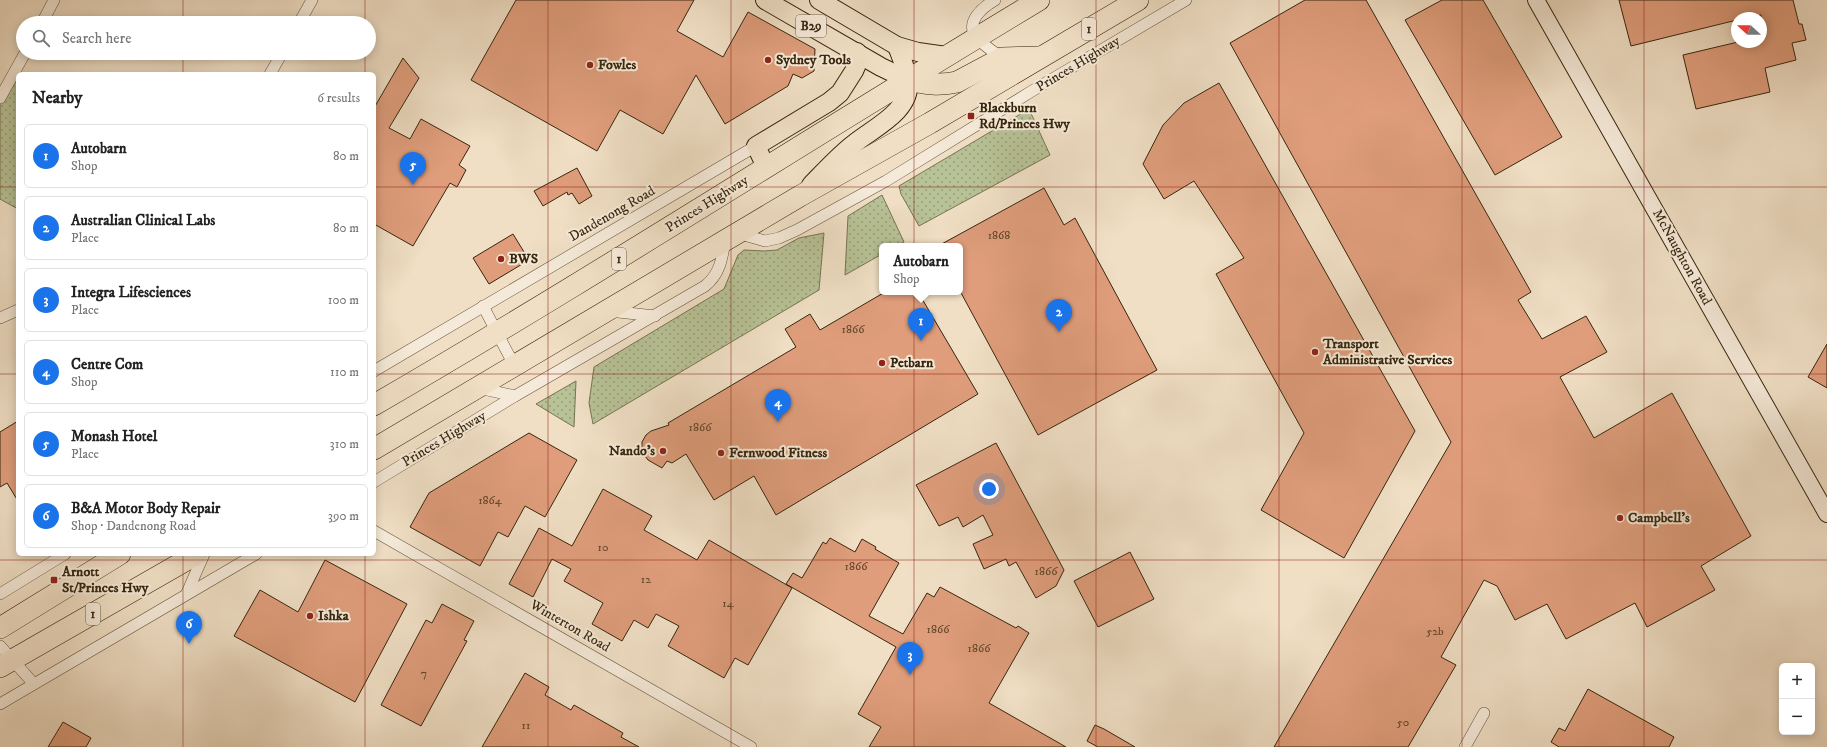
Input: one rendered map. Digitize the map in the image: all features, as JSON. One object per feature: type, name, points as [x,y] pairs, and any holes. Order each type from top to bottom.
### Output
[{"type":"highway","name":"Princes Highway","points":[[376,405],[498,334],[871,102],[1039,0]]},
{"type":"highway","name":"Princes Highway","points":[[376,448],[800,196],[924,127],[1138,0]]},
{"type":"highway","points":[[908,80],[927,84],[949,84],[957,82],[1002,58],[1040,57]]},
{"type":"highway","points":[[0,628],[117,556]]},
{"type":"highway","name":"1","points":[[4,658],[193,556]]},
{"type":"main road","name":"B29","points":[[764,0],[881,67],[908,80]]},
{"type":"main road","name":"B29","points":[[819,0],[897,46],[918,52],[946,56]]},
{"type":"main road","name":"McNaughton Road","points":[[1536,0],[1827,514]]},
{"type":"main road","points":[[800,196],[855,142],[892,117],[904,99],[907,92],[908,80],[897,46]]},
{"type":"main road","points":[[766,167],[756,146],[829,102],[840,93],[857,64],[857,52]]},
{"type":"street","points":[[46,16],[54,0]]},
{"type":"street","points":[[303,16],[312,0]]},
{"type":"street","points":[[995,0],[983,7],[977,14],[974,26],[977,38],[1002,58]]},
{"type":"street","name":"Princes Highway","points":[[376,481],[515,396],[656,316],[711,282],[720,268],[731,237],[765,241],[779,238],[797,230],[886,181],[1032,91],[1186,0]]},
{"type":"street","points":[[0,98],[21,60]]},
{"type":"street","points":[[271,72],[278,60]]},
{"type":"street","name":"Dandenong Road","points":[[376,370],[756,146]]},
{"type":"street","points":[[483,306],[514,365]]},
{"type":"street","points":[[0,318],[16,311]]},
{"type":"street","points":[[607,311],[656,316]]},
{"type":"street","name":"Princes Highway","points":[[477,388],[515,396]]},
{"type":"street","name":"Winterton Road","points":[[376,533],[751,747]]},
{"type":"street","points":[[0,594],[62,556]]},
{"type":"street","points":[[187,593],[203,556]]},
{"type":"street","points":[[0,704],[252,556]]},
{"type":"street","points":[[4,658],[34,684]]},
{"type":"street","points":[[1465,747],[1484,714]]},
{"type":"green space","points":[[11,78],[16,81],[16,208],[0,199],[0,98]]},
{"type":"green space","points":[[1029,109],[1050,155],[919,226],[901,194],[899,186]]},
{"type":"green space","points":[[882,195],[904,242],[879,243],[879,256],[845,275],[848,216]]},
{"type":"green space","points":[[824,233],[819,290],[593,424],[589,403],[594,367],[724,289],[738,255],[744,250],[777,250],[799,238]]},
{"type":"green space","points":[[576,381],[574,427],[536,404]]},
{"type":"building","name":"Fowles","points":[[516,0],[694,0],[677,31],[723,57],[748,12],[815,49],[814,71],[802,78],[793,74],[788,86],[725,124],[696,75],[663,134],[620,110],[597,151],[471,80]]},
{"type":"building","points":[[1305,0],[1366,0],[1531,292],[1518,300],[1542,339],[1586,316],[1607,352],[1560,377],[1594,438],[1672,393],[1751,536],[1701,566],[1715,590],[1647,627],[1635,603],[1566,639],[1547,604],[1515,620],[1497,586],[1484,580],[1441,657],[1456,665],[1408,747],[1274,747],[1451,442],[1230,43]]},
{"type":"building","points":[[1442,0],[1483,0],[1562,137],[1495,175],[1405,20]]},
{"type":"building","points":[[1619,0],[1793,0],[1799,24],[1802,24],[1806,40],[1792,43],[1796,60],[1765,68],[1770,92],[1696,109],[1683,55],[1731,44],[1731,48],[1767,48],[1767,12],[1731,12],[1731,21],[1631,46]]},
{"type":"building","points":[[403,58],[419,78],[389,128],[410,139],[421,119],[470,146],[459,165],[466,170],[457,187],[450,183],[413,246],[376,225],[376,105]]},
{"type":"building","name":"Transport Administrative Services","points":[[1219,83],[1415,431],[1344,558],[1261,510],[1304,433],[1216,274],[1244,258],[1194,181],[1164,199],[1143,164],[1163,125],[1184,103]]},
{"type":"building","points":[[577,168],[592,196],[579,204],[572,193],[568,195],[567,192],[543,206],[534,191]]},
{"type":"building","points":[[1044,188],[1064,225],[1075,218],[1157,370],[1038,435],[962,295],[963,243],[943,243]]},
{"type":"building","name":"BWS","points":[[513,234],[529,260],[489,284],[473,258]]},
{"type":"building","points":[[880,295],[920,295],[978,394],[776,515],[754,476],[714,500],[686,454],[672,463],[667,461],[662,468],[648,460],[645,456],[642,451],[642,442],[646,435],[651,431],[669,425],[668,423],[796,347],[785,329],[810,314],[820,330]]},
{"type":"building","points":[[1827,344],[1827,388],[1808,377]]},
{"type":"building","points":[[16,422],[16,498],[7,483],[0,487],[0,432]]},
{"type":"building","points":[[529,433],[577,460],[545,517],[525,506],[508,537],[498,532],[480,566],[410,527],[429,493]]},
{"type":"building","points":[[996,443],[1064,570],[1056,586],[1036,598],[1016,562],[1009,566],[1006,559],[984,569],[973,544],[993,535],[983,515],[963,527],[958,517],[939,526],[916,485]]},
{"type":"building","points":[[603,489],[652,516],[644,530],[697,560],[709,540],[792,588],[748,665],[735,658],[724,678],[668,646],[679,626],[656,614],[648,628],[634,620],[622,641],[592,624],[603,603],[564,581],[571,569],[552,559],[533,597],[509,584],[539,528],[572,546]]},
{"type":"building","points":[[830,538],[855,552],[862,539],[876,547],[875,549],[899,563],[869,616],[903,634],[927,593],[934,597],[940,587],[1016,628],[1018,626],[1029,633],[989,703],[1066,747],[869,747],[881,727],[858,714],[896,647],[786,584],[793,573],[802,578],[823,542],[826,544]]},
{"type":"building","points":[[1130,552],[1154,599],[1098,627],[1074,581]]},
{"type":"building","points":[[325,560],[407,604],[355,702],[234,636],[260,590],[298,612]]},
{"type":"building","points":[[442,604],[474,621],[464,640],[467,641],[421,726],[381,705],[426,620],[432,623]]},
{"type":"building","points":[[525,673],[549,687],[545,695],[571,710],[574,705],[623,733],[621,737],[639,747],[482,747]]},
{"type":"building","points":[[1588,689],[1674,737],[1669,747],[1559,747],[1551,742],[1559,728],[1565,731]]},
{"type":"building","points":[[63,722],[91,738],[86,747],[48,747]]},
{"type":"building","points":[[1095,725],[1135,747],[1098,747],[1087,741]]},
{"type":"place","name":"Sydney Tools","points":[[768,60]]},
{"type":"place","name":"Fowles","points":[[590,65]]},
{"type":"place","name":"Blackburn Rd/Princes Hwy","points":[[971,116]]},
{"type":"place","name":"Monash Hotel","points":[[413,185]]},
{"type":"place","name":"BWS","points":[[501,259]]},
{"type":"place","name":"Australian Clinical Labs","points":[[1059,332]]},
{"type":"place","name":"Autobarn","points":[[921,341]]},
{"type":"place","name":"Transport Administrative Services","points":[[1315,352]]},
{"type":"place","name":"Petbarn","points":[[882,363]]},
{"type":"place","name":"Centre Com","points":[[778,422]]},
{"type":"place","name":"Nando's","points":[[663,451]]},
{"type":"place","name":"Fernwood Fitness","points":[[721,453]]},
{"type":"place","name":"Campbell's","points":[[1620,518]]},
{"type":"place","name":"Arnott St/Princes Hwy","points":[[54,580]]},
{"type":"place","name":"Ishka","points":[[310,616]]},
{"type":"place","name":"B&A Motor Body Repair","points":[[189,644]]},
{"type":"place","name":"Integra Lifesciences","points":[[910,675]]}]
